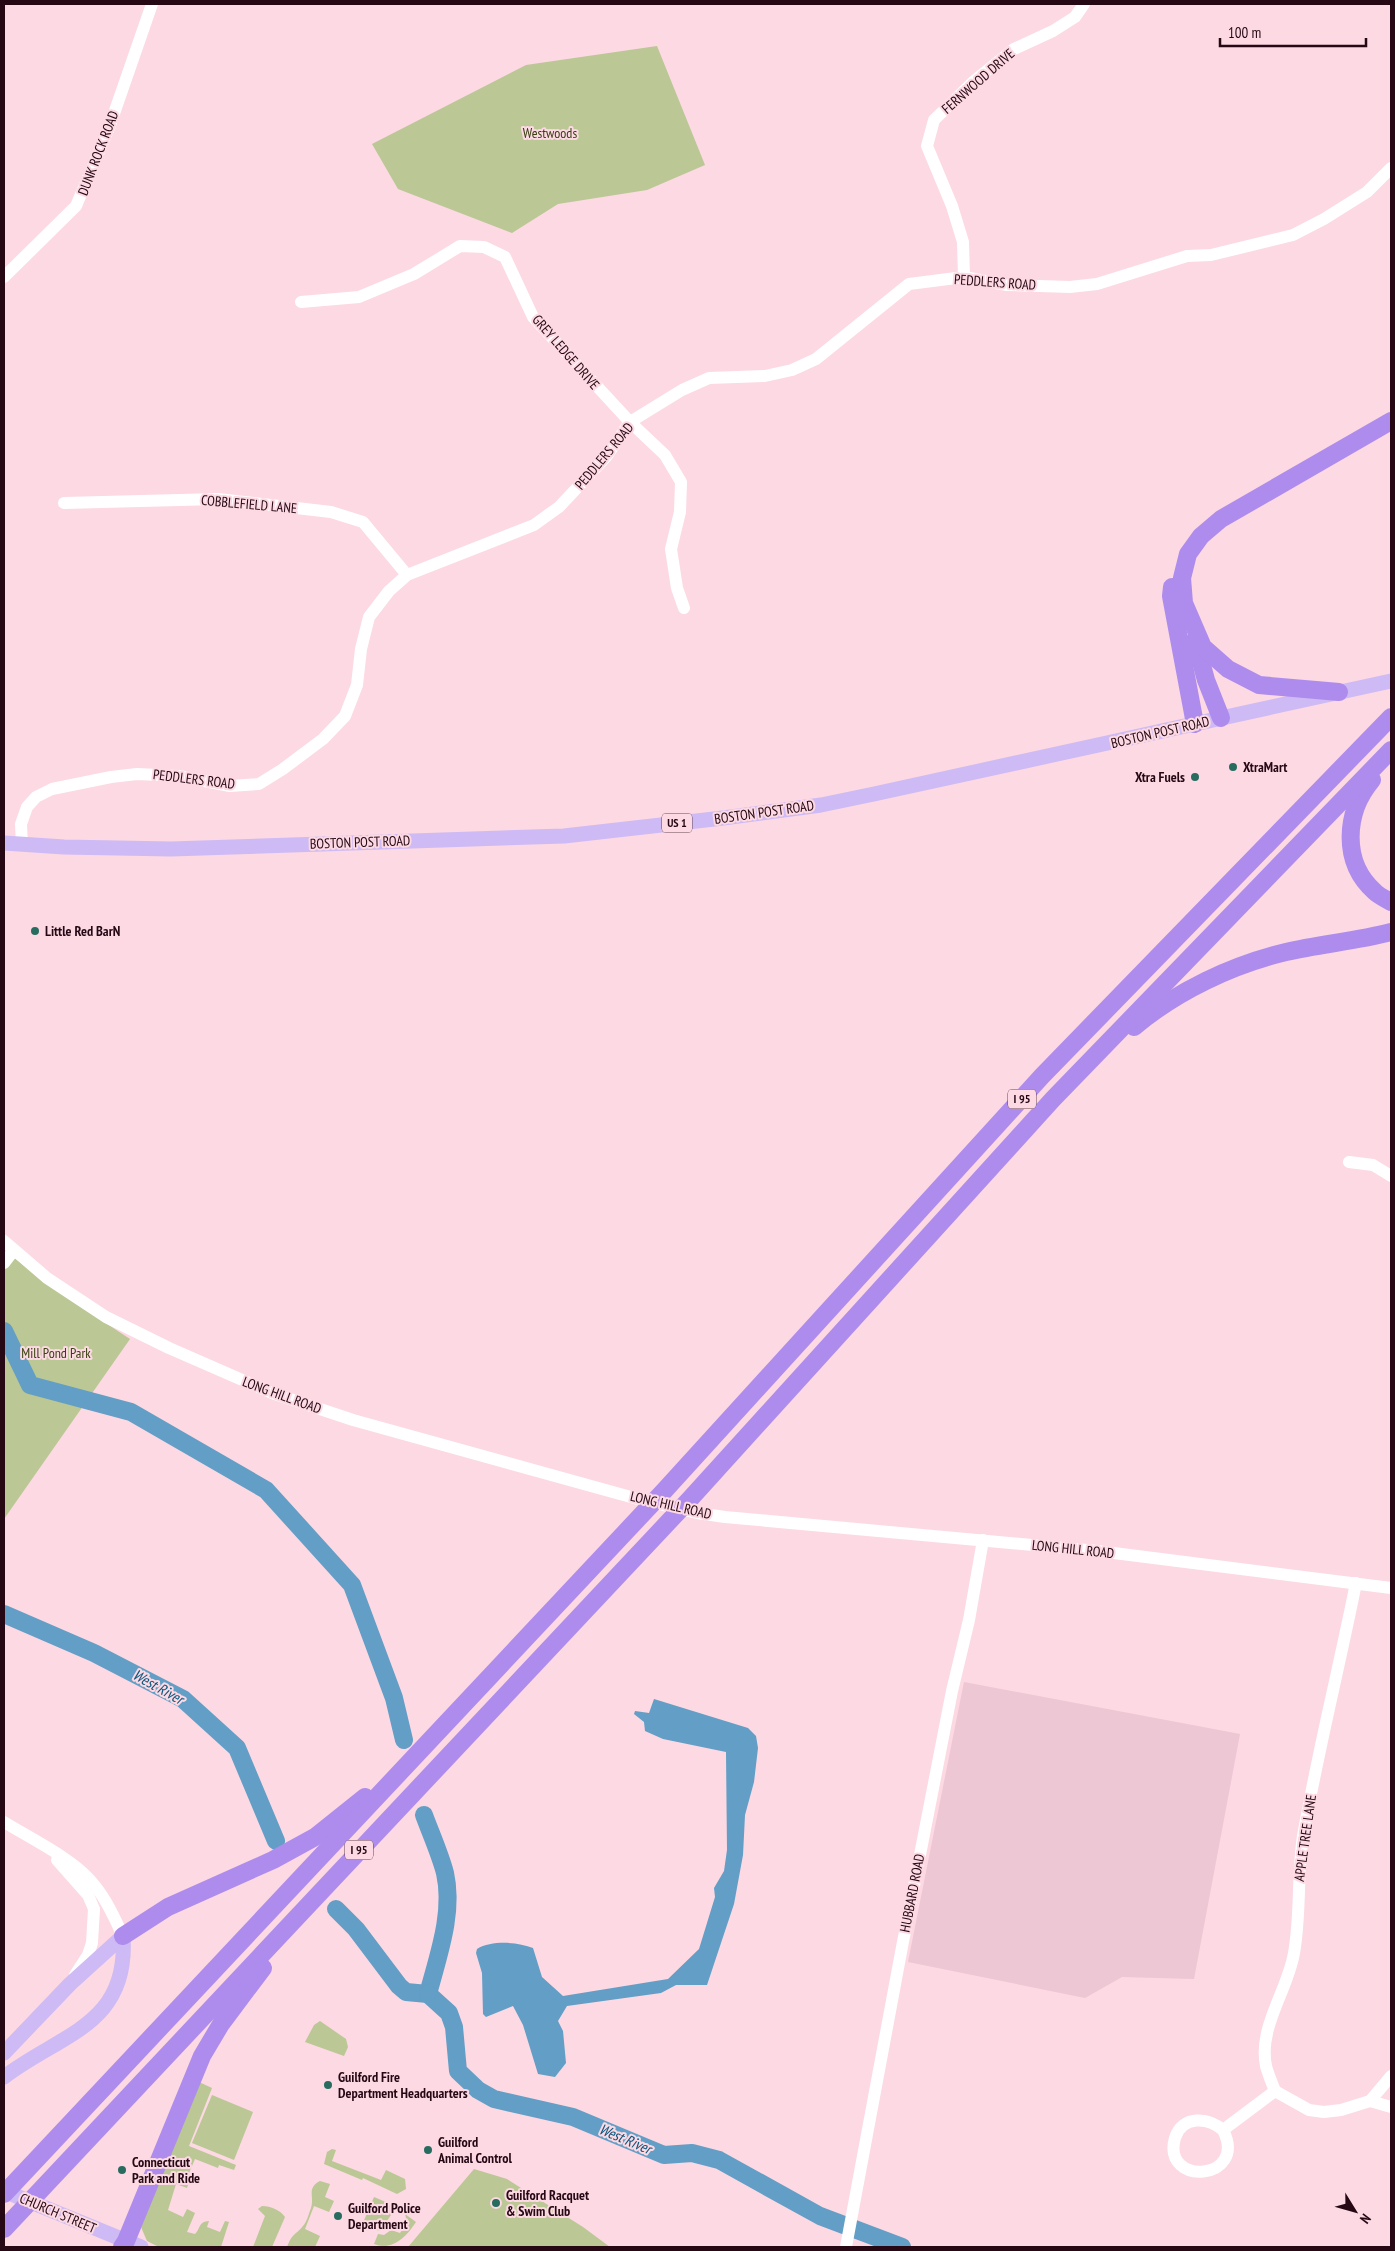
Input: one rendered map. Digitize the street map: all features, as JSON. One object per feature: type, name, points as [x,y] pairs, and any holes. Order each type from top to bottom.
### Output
[{"type":"highway","points":[[1195,724],[1172,596],[1172,569],[1180,547],[1194,527],[1216,510],[1391,410]]},
{"type":"highway","points":[[1221,718],[1206,680],[1184,603],[1182,578],[1188,554],[1220,519],[1391,422]]},
{"type":"highway","points":[[1184,603],[1203,647],[1228,669],[1259,685],[1339,692]]},
{"type":"highway","name":"I 95","points":[[4,2192],[664,1491],[1042,1076],[1391,717]]},
{"type":"highway","name":"I 95","points":[[4,2229],[690,1499],[1053,1099],[1391,750]]},
{"type":"highway","points":[[1391,756],[1368,784],[1352,815],[1349,844],[1359,871],[1374,892],[1391,902]]},
{"type":"highway","points":[[1053,1099],[1136,1025],[1172,1000],[1212,978],[1253,962],[1287,952],[1391,932]]},
{"type":"highway","points":[[123,1936],[168,1907],[273,1860],[314,1837],[368,1794],[448,1720]]},
{"type":"highway","points":[[130,2245],[202,2056],[252,1981],[351,1858]]},
{"type":"main road","name":"BOSTON POST ROAD","points":[[4,844],[171,849],[564,836],[723,818],[822,805],[1048,758],[1391,681]]},
{"type":"main road","points":[[4,2053],[70,1984],[123,1936]]},
{"type":"main road","points":[[4,2077],[86,2025],[105,2008],[121,1978],[124,1965],[123,1936]]},
{"type":"main road","name":"CHURCH STREET","points":[[4,2192],[130,2245]]},
{"type":"street","name":"DUNK ROCK ROAD","points":[[4,277],[76,206],[109,128],[152,4]]},
{"type":"street","name":"FERNWOOD DRIVE","points":[[964,277],[963,242],[952,206],[927,146],[934,120],[973,82],[1014,49],[1054,31],[1075,17],[1084,4]]},
{"type":"street","name":"PEDDLERS ROAD","points":[[22,845],[21,824],[27,807],[36,797],[52,789],[111,777],[142,774],[179,776],[230,786],[259,784],[282,769],[323,739],[345,716],[357,685],[361,649],[369,617],[389,591],[407,575],[534,525],[559,507],[606,457],[630,422],[682,390],[709,378],[765,376],[792,370],[816,359],[909,284],[964,277],[1007,285],[1070,287],[1097,284],[1187,256],[1211,255],[1293,235],[1324,219],[1366,192],[1391,168]]},
{"type":"street","name":"GREY LEDGE DRIVE","points":[[301,302],[359,298],[414,274],[460,246],[484,247],[505,257],[533,317],[630,422],[665,455],[681,482],[680,512],[671,549],[677,588],[684,608]]},
{"type":"street","name":"COBBLEFIELD LANE","points":[[64,503],[218,499],[331,512],[363,522],[407,575]]},
{"type":"street","points":[[1350,1162],[1373,1165],[1391,1176]]},
{"type":"street","name":"LONG HILL ROAD","points":[[4,1241],[74,1297],[126,1328],[264,1390],[329,1413],[638,1499],[697,1513],[782,1523],[1133,1555],[1391,1588]]},
{"type":"street","points":[[4,1263],[14,1250]]},
{"type":"street","name":"HUBBARD ROAD","points":[[846,2247],[902,1947],[952,1691],[969,1620],[983,1540]]},
{"type":"street","name":"APPLE TREE LANE","points":[[1275,2091],[1266,2066],[1265,2048],[1268,2029],[1291,1972],[1297,1926],[1299,1865],[1303,1837],[1324,1724],[1340,1666],[1356,1583]]},
{"type":"street","points":[[4,1822],[77,1868],[90,1879],[111,1910],[123,1936]]},
{"type":"street","points":[[47,1849],[88,1894],[94,1909],[93,1938],[90,1951],[70,1984]]},
{"type":"street","points":[[1223,2130],[1275,2091],[1309,2110],[1324,2112],[1341,2110],[1370,2101],[1391,2076]]},
{"type":"street","points":[[1370,2101],[1391,2107]]},
{"type":"street","points":[[1204,2119],[1215,2123],[1223,2130],[1226,2138],[1227,2152],[1224,2161],[1216,2169],[1204,2173],[1194,2172],[1185,2168],[1177,2159],[1174,2147],[1176,2136],[1182,2127],[1191,2121],[1204,2119]]},
{"type":"shaded area","points":[[964,1682],[1240,1734],[1194,1979],[1122,1977],[1085,1998],[908,1962]]},
{"type":"green space","name":"Westwoods","points":[[657,46],[705,165],[647,190],[558,204],[512,233],[398,189],[372,144],[526,65]]},
{"type":"green space","name":"Mill Pond Park","points":[[4,1250],[60,1293],[130,1339],[4,1519]]},
{"type":"green space","points":[[320,2021],[346,2039],[348,2047],[344,2056],[305,2042],[314,2025]]},
{"type":"green space","points":[[199,2082],[212,2088],[189,2146],[236,2165],[234,2170],[219,2165],[218,2168],[195,2159],[186,2180],[189,2182],[187,2188],[176,2184],[168,2210],[183,2217],[187,2209],[195,2213],[187,2232],[195,2234],[201,2224],[205,2222],[209,2221],[207,2227],[220,2232],[225,2221],[229,2222],[221,2247],[159,2247],[147,2241],[141,2227]]},
{"type":"green space","points":[[212,2095],[253,2112],[234,2160],[192,2143]]},
{"type":"green space","points":[[332,2149],[336,2150],[332,2161],[381,2180],[386,2170],[405,2179],[406,2189],[397,2194],[363,2178],[362,2180],[324,2164],[327,2152]]},
{"type":"green space","name":"Guilford Racquet & Swim Club","points":[[474,2169],[507,2179],[583,2227],[610,2247],[408,2247]]},
{"type":"green space","points":[[320,2181],[330,2184],[325,2197],[334,2201],[329,2212],[314,2206],[305,2229],[320,2236],[315,2247],[287,2247],[293,2236],[306,2222],[312,2204],[313,2187]]},
{"type":"green space","points":[[374,2197],[388,2203],[392,2209],[391,2215],[380,2231],[362,2225]]},
{"type":"green space","points":[[262,2206],[275,2209],[285,2217],[272,2247],[253,2247],[265,2216],[258,2209]]},
{"type":"green space","points":[[405,2214],[416,2222],[408,2233],[398,2241],[387,2246],[374,2244],[378,2234],[384,2235],[391,2230],[400,2233],[405,2226],[403,2223],[407,2222]]},
{"type":"water","points":[[654,1699],[748,1728],[756,1736],[758,1748],[754,1782],[745,1815],[743,1855],[734,1904],[707,1985],[676,1985],[661,1993],[567,2006],[558,2021],[563,2031],[566,2063],[555,2077],[538,2074],[523,2025],[513,2006],[486,2017],[483,2014],[482,1973],[476,1953],[477,1949],[497,1943],[520,1944],[533,1948],[542,1977],[563,1996],[668,1979],[699,1949],[715,1897],[714,1888],[724,1871],[727,1850],[726,1752],[663,1739],[645,1731],[644,1722],[634,1714],[635,1711],[649,1713]]},
{"type":"waterway","points":[[4,1331],[30,1385],[131,1412],[266,1490],[352,1585],[394,1698],[404,1740]]},
{"type":"waterway","name":"West River","points":[[4,1614],[94,1653],[183,1699],[237,1748],[276,1841]]},
{"type":"waterway","points":[[424,1815],[445,1873],[448,1903],[444,1934],[428,1994]]},
{"type":"waterway","points":[[336,1909],[356,1929],[399,1986],[406,1992],[428,1994]]},
{"type":"waterway","name":"West River","points":[[428,1994],[449,2013],[454,2027],[458,2071],[478,2090],[494,2099],[573,2117],[664,2155],[692,2153],[719,2160],[820,2216],[902,2247]]},
{"type":"place","name":"XtraMart","points":[[1233,767]]},
{"type":"place","name":"Xtra Fuels","points":[[1195,777]]},
{"type":"place","name":"Little Red BarN","points":[[35,931]]},
{"type":"place","name":"Guilford Fire Department Headquarters","points":[[328,2085]]},
{"type":"place","name":"Guilford Animal Control","points":[[428,2150]]},
{"type":"place","name":"Connecticut Park and Ride","points":[[122,2170]]},
{"type":"place","name":"Guilford Racquet & Swim Club","points":[[496,2203]]},
{"type":"place","name":"Guilford Police Department","points":[[338,2216]]}]
